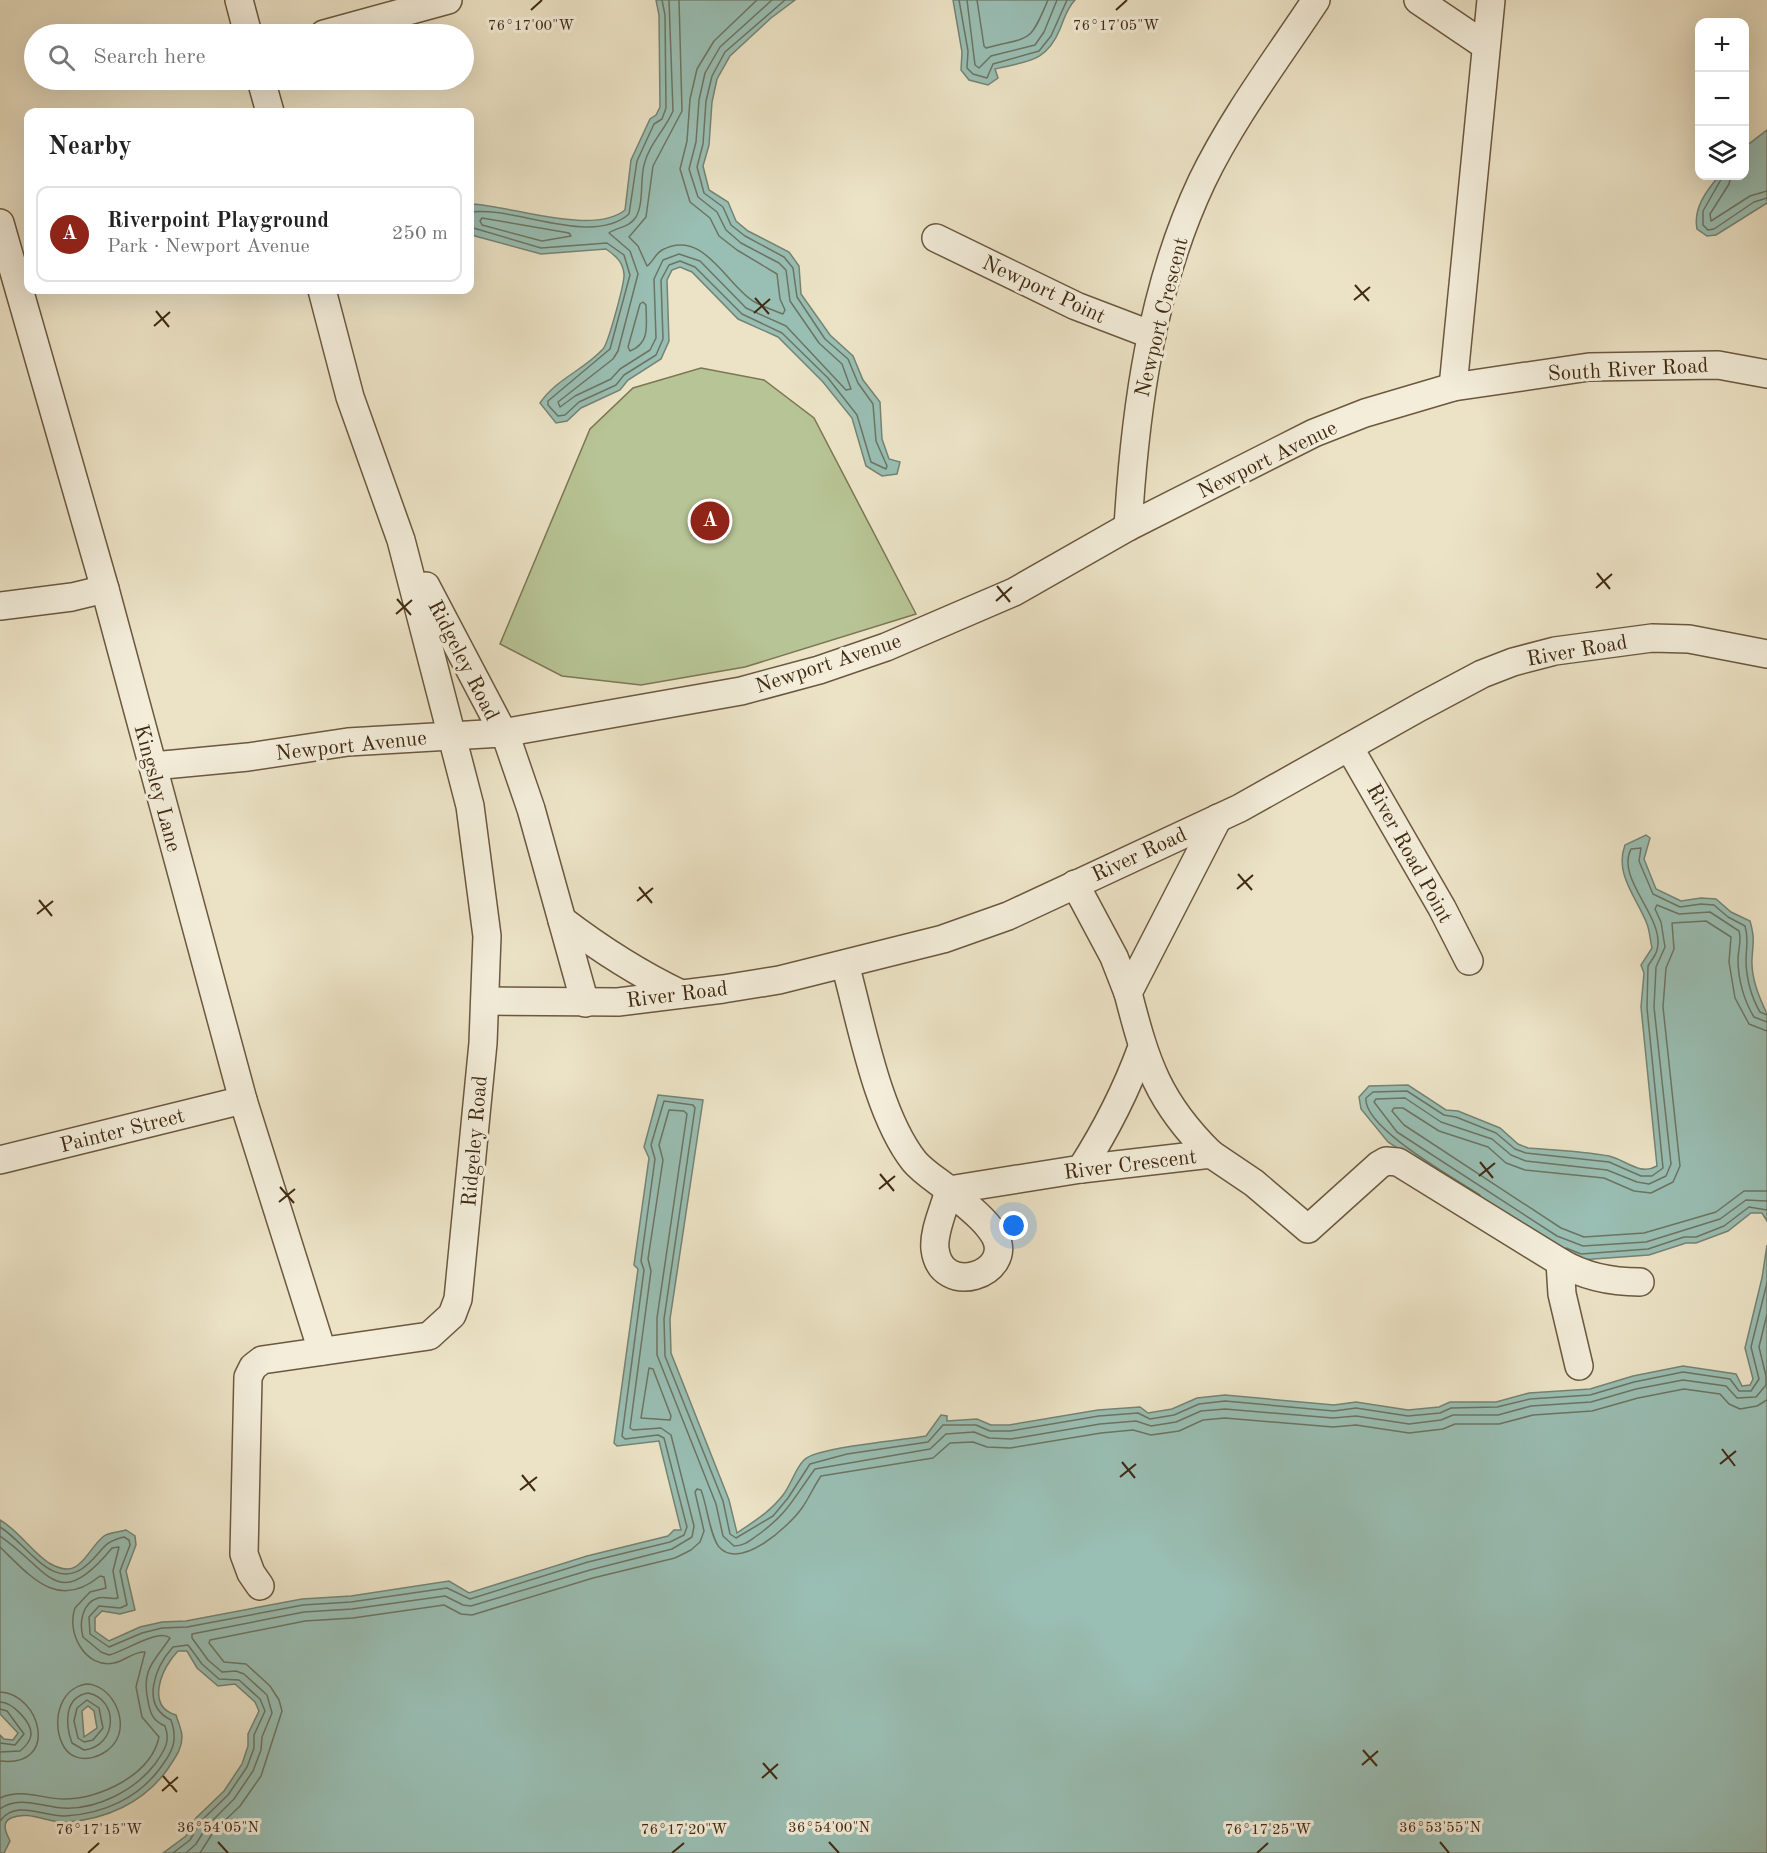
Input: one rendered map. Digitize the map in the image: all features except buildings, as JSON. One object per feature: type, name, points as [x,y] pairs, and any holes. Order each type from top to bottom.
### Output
[{"type":"street","points":[[239,0],[245,24]]},
{"type":"street","points":[[360,24],[448,0]]},
{"type":"street","name":"Newport Crescent","points":[[1128,527],[1132,458],[1152,335],[1179,239],[1203,181],[1233,126],[1316,0]]},
{"type":"street","points":[[1418,0],[1486,46]]},
{"type":"street","points":[[1453,387],[1491,0]]},
{"type":"street","points":[[264,90],[269,108]]},
{"type":"street","name":"Kingsley Lane","points":[[0,223],[105,588],[243,1100],[322,1351]]},
{"type":"street","name":"Newport Point","points":[[936,238],[1076,306],[1152,335]]},
{"type":"street","name":"Ridgeley Road","points":[[260,1586],[251,1573],[244,1554],[248,1377],[253,1367],[262,1360],[429,1336],[452,1315],[458,1299],[475,1143],[485,1001],[487,936],[470,806],[454,735],[401,540],[350,397],[323,294]]},
{"type":"street","name":"South River Road","points":[[1453,387],[1560,370],[1648,364],[1718,365],[1767,374]]},
{"type":"street","name":"Newport Avenue","points":[[153,766],[248,757],[348,742],[502,733],[741,691],[819,670],[886,648],[1014,592],[1128,527],[1314,434],[1365,412],[1453,387]]},
{"type":"street","name":"Ridgeley Road","points":[[401,540],[508,742],[531,809],[585,1003]]},
{"type":"street","points":[[0,606],[72,597],[105,588]]},
{"type":"street","name":"River Road","points":[[485,1001],[585,1003],[681,994],[779,980],[943,939],[1008,916],[1218,818],[1482,674],[1555,651],[1652,638],[1689,639],[1767,654]]},
{"type":"street","name":"River Road Point","points":[[1349,747],[1442,908],[1468,961]]},
{"type":"street","points":[[1128,993],[1218,818]]},
{"type":"street","points":[[1075,884],[1114,957],[1128,993],[1142,1047],[1153,1076],[1168,1105],[1188,1131],[1211,1154]]},
{"type":"street","points":[[562,920],[604,952],[641,975],[681,994]]},
{"type":"street","name":"River Crescent","points":[[845,964],[887,1116],[899,1141],[916,1163],[949,1190],[1081,1169],[1211,1154],[1254,1184],[1308,1228],[1379,1165],[1386,1161],[1398,1162],[1560,1262],[1590,1276],[1614,1282],[1640,1282]]},
{"type":"street","points":[[1081,1169],[1106,1130],[1126,1089],[1142,1047]]},
{"type":"street","name":"Painter Street","points":[[0,1160],[243,1100]]},
{"type":"street","points":[[1560,1262],[1562,1294],[1579,1366]]},
{"type":"green space","points":[[701,368],[764,380],[814,418],[916,614],[745,667],[641,685],[562,676],[500,644],[590,429],[633,388]]},
{"type":"water","points":[[656,0],[795,0],[771,18],[730,56],[717,79],[712,102],[709,145],[703,166],[709,190],[728,202],[736,221],[748,231],[789,252],[799,266],[801,294],[830,335],[853,356],[863,380],[880,402],[882,439],[889,459],[900,462],[897,474],[882,476],[866,466],[852,418],[823,382],[778,337],[738,319],[692,272],[680,267],[672,270],[667,280],[669,341],[661,359],[628,380],[620,390],[581,408],[567,421],[556,423],[540,403],[554,387],[603,349],[622,288],[624,274],[622,266],[606,249],[541,254],[475,236],[474,204],[573,220],[611,217],[625,210],[631,160],[650,119],[656,115],[660,107],[659,15]]},
{"type":"water","points":[[953,0],[1075,0],[1054,40],[1042,54],[1026,62],[995,69],[998,78],[988,85],[969,80],[961,70],[962,52]]},
{"type":"water","points":[[1767,130],[1767,203],[1716,235],[1707,236],[1697,229],[1699,207],[1705,194],[1716,180],[1749,180],[1749,144]]},
{"type":"water","points":[[1646,835],[1650,838],[1644,859],[1656,889],[1681,901],[1701,898],[1716,899],[1731,912],[1750,921],[1753,936],[1754,980],[1767,1014],[1767,1221],[1762,1213],[1751,1213],[1728,1231],[1696,1243],[1686,1243],[1649,1255],[1580,1260],[1551,1248],[1388,1142],[1361,1109],[1359,1097],[1369,1086],[1408,1085],[1446,1110],[1458,1111],[1500,1128],[1518,1144],[1528,1148],[1609,1156],[1645,1169],[1657,1166],[1641,1007],[1644,973],[1641,965],[1652,948],[1647,924],[1628,886],[1622,866],[1625,845]]},
{"type":"water","points":[[658,1095],[703,1100],[670,1319],[671,1353],[729,1500],[737,1533],[773,1507],[786,1491],[804,1460],[812,1455],[843,1448],[926,1436],[941,1415],[947,1416],[947,1421],[977,1419],[991,1425],[1009,1425],[1098,1410],[1140,1407],[1148,1413],[1172,1409],[1197,1398],[1225,1395],[1334,1405],[1356,1402],[1408,1410],[1439,1407],[1450,1402],[1496,1402],[1529,1393],[1590,1389],[1633,1376],[1683,1366],[1736,1374],[1742,1386],[1750,1385],[1753,1379],[1745,1348],[1762,1278],[1767,1245],[1767,1853],[163,1853],[186,1836],[196,1818],[224,1791],[242,1764],[248,1746],[248,1734],[259,1711],[255,1702],[235,1684],[218,1686],[197,1668],[187,1651],[178,1651],[162,1676],[159,1695],[161,1703],[176,1715],[182,1742],[175,1758],[158,1781],[135,1800],[95,1818],[58,1822],[24,1815],[11,1818],[5,1826],[10,1841],[4,1853],[0,1853],[0,1735],[4,1739],[13,1740],[18,1733],[0,1714],[0,1520],[49,1563],[68,1569],[81,1562],[97,1542],[106,1535],[126,1530],[135,1536],[136,1545],[126,1571],[135,1610],[120,1614],[102,1611],[95,1618],[95,1631],[109,1641],[140,1627],[162,1622],[186,1621],[302,1599],[351,1596],[449,1581],[469,1593],[587,1556],[668,1536],[674,1530],[681,1530],[659,1441],[617,1446],[614,1443],[638,1269],[634,1265],[649,1158],[644,1147]],"holes":[[[88,1706],[94,1711],[97,1728],[84,1737],[82,1711]]]},
{"type":"place","name":"Riverpoint Playground","points":[[710,521]]}]
